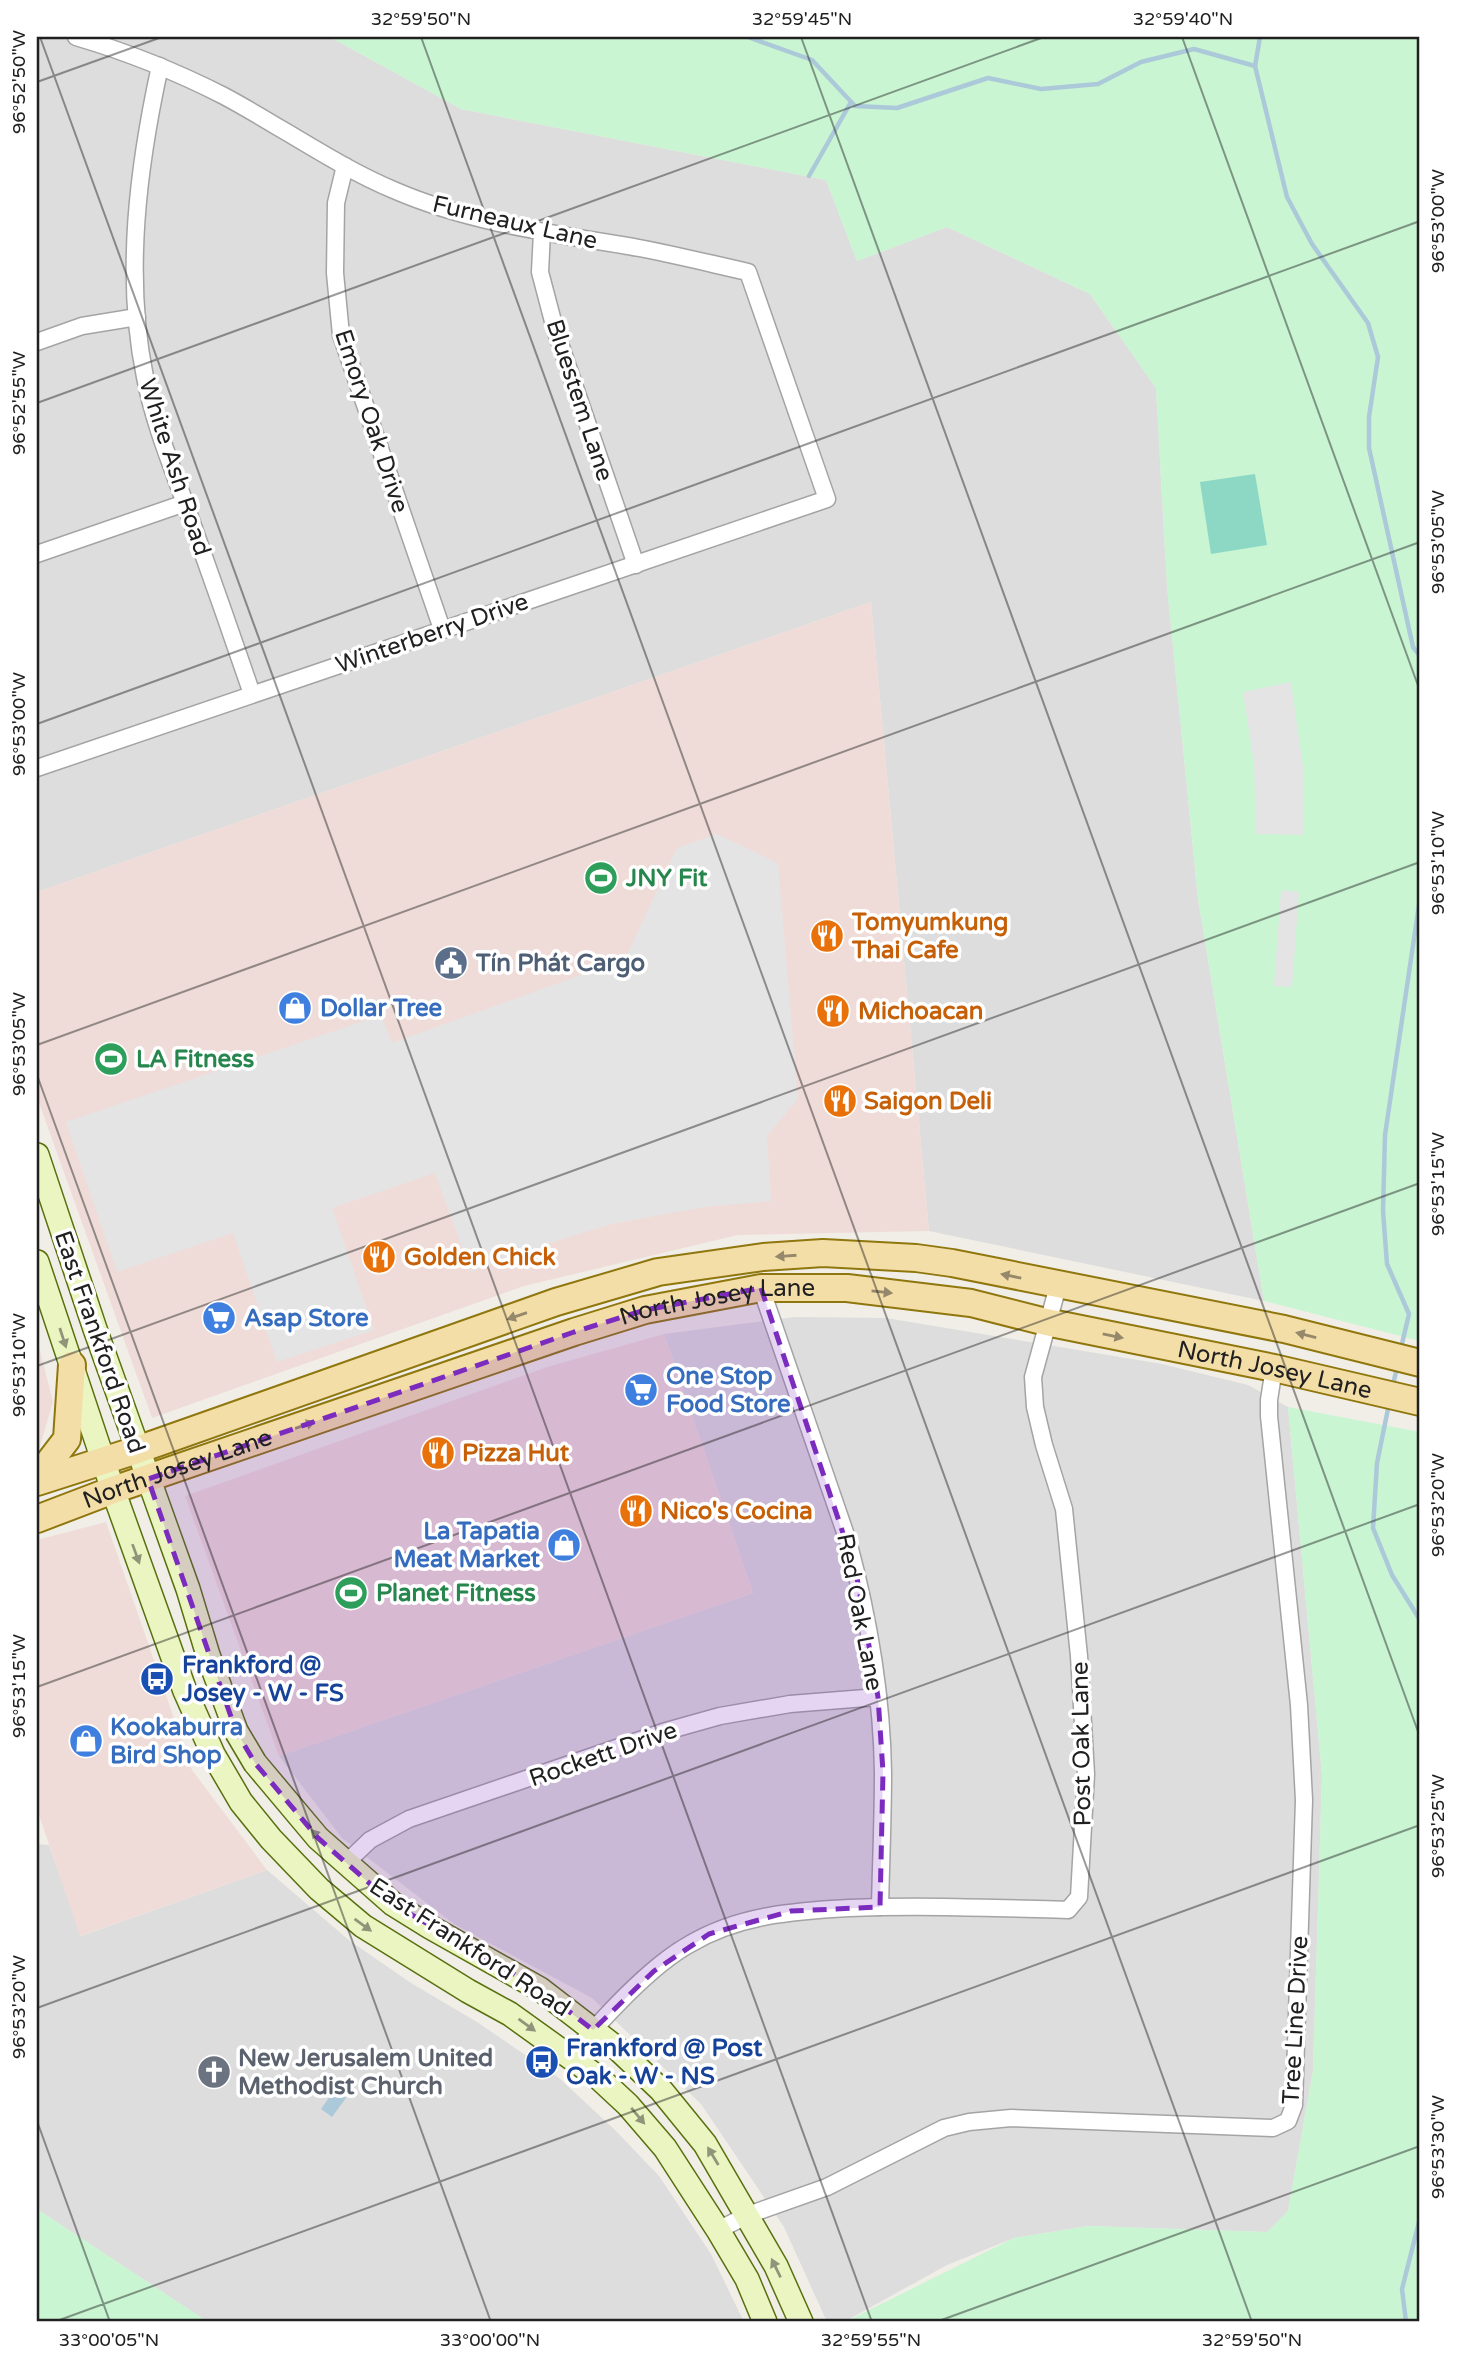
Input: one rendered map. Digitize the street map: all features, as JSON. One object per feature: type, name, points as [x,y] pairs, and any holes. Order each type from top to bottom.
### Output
[{"type":"main road","name":"East Frankford Road","points":[[37,1156],[236,1731],[255,1763],[318,1838],[393,1904],[540,1989],[619,2050],[661,2090],[705,2144],[748,2215],[776,2266],[801,2322]]},
{"type":"main road","name":"North Josey Lane","points":[[37,1480],[137,1450],[556,1303],[658,1272],[763,1257],[823,1253],[916,1258],[952,1263],[1284,1329],[1420,1363]]},
{"type":"main road","name":"East Frankford Road","points":[[37,1262],[113,1490],[185,1692],[220,1766],[241,1802],[271,1839],[319,1889],[363,1926],[510,2014],[599,2078],[628,2105],[665,2148],[718,2230],[747,2278],[765,2322]]},
{"type":"main road","name":"North Josey Lane","points":[[37,1519],[113,1490],[574,1332],[645,1310],[761,1288],[847,1288],[971,1303],[1046,1322],[1274,1368],[1420,1402]]},
{"type":"main road","points":[[556,1303],[574,1332]]},
{"type":"main road","points":[[37,1480],[67,1439],[72,1366]]},
{"type":"main road","points":[[220,1766],[249,1752]]},
{"type":"street","name":"Furneaux Lane","points":[[76,37],[160,66],[224,96],[345,166],[395,191],[439,207],[542,232],[641,249],[748,272],[827,499]]},
{"type":"street","name":"White Ash Road","points":[[160,66],[141,170],[136,239],[137,317],[145,377],[159,432],[252,694]]},
{"type":"street","name":"Emory Oak Drive","points":[[345,166],[337,203],[335,261],[341,335],[442,629]]},
{"type":"street","name":"Bluestem Lane","points":[[542,232],[540,272],[555,329],[636,565]]},
{"type":"street","points":[[37,342],[82,326],[137,317]]},
{"type":"street","name":"Winterberry Drive","points":[[37,768],[827,499]]},
{"type":"street","points":[[37,554],[185,503]]},
{"type":"street","name":"Post Oak Lane","points":[[570,2057],[593,2030],[654,1971],[688,1944],[755,1918],[791,1911],[880,1907],[1068,1910],[1079,1897],[1086,1774],[1079,1656],[1064,1509],[1035,1407],[1033,1377],[1058,1286]]},
{"type":"street","name":"Red Oak Lane","points":[[761,1288],[848,1541],[866,1621],[878,1697],[883,1772],[880,1907]]},
{"type":"street","name":"Tree Line Drive","points":[[718,2230],[748,2215],[827,2187],[944,2128],[969,2122],[1011,2118],[1273,2128],[1288,2121],[1294,2105],[1304,1800],[1299,1705],[1269,1416],[1274,1368]]},
{"type":"street","name":"Rockett Drive","points":[[346,1863],[370,1840],[409,1819],[663,1732],[720,1716],[769,1707],[878,1697]]},
{"type":"highlighted area","points":[[761,1288],[856,1572],[878,1697],[883,1772],[880,1907],[791,1911],[709,1934],[654,1971],[593,2030],[540,1989],[393,1904],[318,1838],[255,1763],[236,1731],[148,1479],[645,1310]]},
{"type":"shaded area","points":[[37,37],[330,37],[461,109],[826,180],[857,261],[947,227],[1090,294],[1156,388],[1167,586],[1198,899],[1264,1301],[929,1231],[871,602],[37,892]]},
{"type":"shaded area","points":[[871,602],[929,1231],[738,1235],[524,1286],[152,1418],[37,1097],[37,892]]},
{"type":"shaded area","points":[[1291,682],[1303,767],[1303,835],[1256,834],[1254,763],[1243,692]]},
{"type":"shaded area","points":[[717,834],[778,863],[798,1099],[767,1136],[771,1201],[704,1207],[612,1224],[471,1272],[435,1173],[332,1208],[374,1330],[277,1362],[233,1233],[117,1272],[66,1122],[381,1015],[392,1043],[625,959],[677,848]]},
{"type":"shaded area","points":[[1281,890],[1299,892],[1292,987],[1274,986]]},
{"type":"shaded area","points":[[795,1317],[886,1318],[1162,1364],[1248,1385],[1288,1407],[1322,1775],[1313,2071],[1288,2211],[1268,2232],[1088,2226],[1014,2238],[947,2265],[844,2322],[827,2322],[784,2227],[701,2104],[592,1998],[454,1924],[342,1838],[279,1756],[753,1593],[664,1334]]},
{"type":"shaded area","points":[[664,1334],[753,1593],[279,1756],[185,1496],[547,1367]]},
{"type":"shaded area","points":[[37,1339],[53,1402],[37,1450]]},
{"type":"shaded area","points":[[106,1522],[192,1770],[267,1870],[80,1936],[37,1809],[37,1540]]},
{"type":"shaded area","points":[[37,1844],[49,1845],[81,1936],[267,1870],[350,1941],[559,2078],[616,2131],[659,2176],[711,2254],[744,2322],[208,2322],[37,2209]]},
{"type":"green space","points":[[330,37],[1420,37],[1420,1341],[1264,1301],[1198,899],[1167,586],[1156,388],[1090,294],[947,227],[857,261],[826,180],[461,109]]},
{"type":"green space","points":[[1255,474],[1267,545],[1211,554],[1200,482]]},
{"type":"green space","points":[[1288,1407],[1420,1432],[1420,2322],[845,2322],[1014,2238],[1088,2226],[1267,2232],[1288,2211],[1313,2071],[1322,1775]]},
{"type":"green space","points":[[37,2209],[208,2322],[37,2322]]},
{"type":"water","points":[[335,2089],[346,2098],[332,2117],[321,2109]]},
{"type":"waterway","points":[[748,37],[812,60],[855,106],[897,108],[988,78],[1041,89],[1098,84],[1141,62],[1194,49],[1255,66],[1287,197],[1312,244],[1368,323],[1378,357],[1369,417],[1369,448],[1413,647],[1420,656]]},
{"type":"waterway","points":[[1255,66],[1260,37]]},
{"type":"waterway","points":[[809,176],[851,102]]},
{"type":"waterway","points":[[1401,1348],[1409,1314],[1387,1264],[1383,1211],[1385,1135],[1420,898]]},
{"type":"waterway","points":[[1393,1385],[1397,1367]]},
{"type":"waterway","points":[[1389,1404],[1377,1463],[1373,1528],[1392,1575],[1420,1620]]},
{"type":"waterway","points":[[1406,2322],[1402,2289],[1420,2218]]},
{"type":"place","name":"JNY Fit","points":[[601,878]]},
{"type":"place","name":"Tomyumkung Thai Cafe","points":[[827,936]]},
{"type":"place","name":"Tín Phát Cargo","points":[[451,963]]},
{"type":"place","name":"Dollar Tree","points":[[295,1008]]},
{"type":"place","name":"Michoacan","points":[[833,1011]]},
{"type":"place","name":"LA Fitness","points":[[111,1059]]},
{"type":"place","name":"Saigon Deli","points":[[840,1101]]},
{"type":"place","name":"Golden Chick","points":[[379,1257]]},
{"type":"place","name":"Asap Store","points":[[219,1318]]},
{"type":"place","name":"One Stop Food Store","points":[[641,1390]]},
{"type":"place","name":"Pizza Hut","points":[[438,1453]]},
{"type":"place","name":"Nico's Cocina","points":[[636,1511]]},
{"type":"place","name":"La Tapatia Meat Market","points":[[564,1545]]},
{"type":"place","name":"Planet Fitness","points":[[351,1593]]},
{"type":"place","name":"Frankford @ Josey - W - FS","points":[[157,1679]]},
{"type":"place","name":"Kookaburra Bird Shop","points":[[86,1741]]},
{"type":"place","name":"Frankford @ Post Oak - W - NS","points":[[542,2062]]},
{"type":"place","name":"New Jerusalem United Methodist Church","points":[[214,2072]]}]
